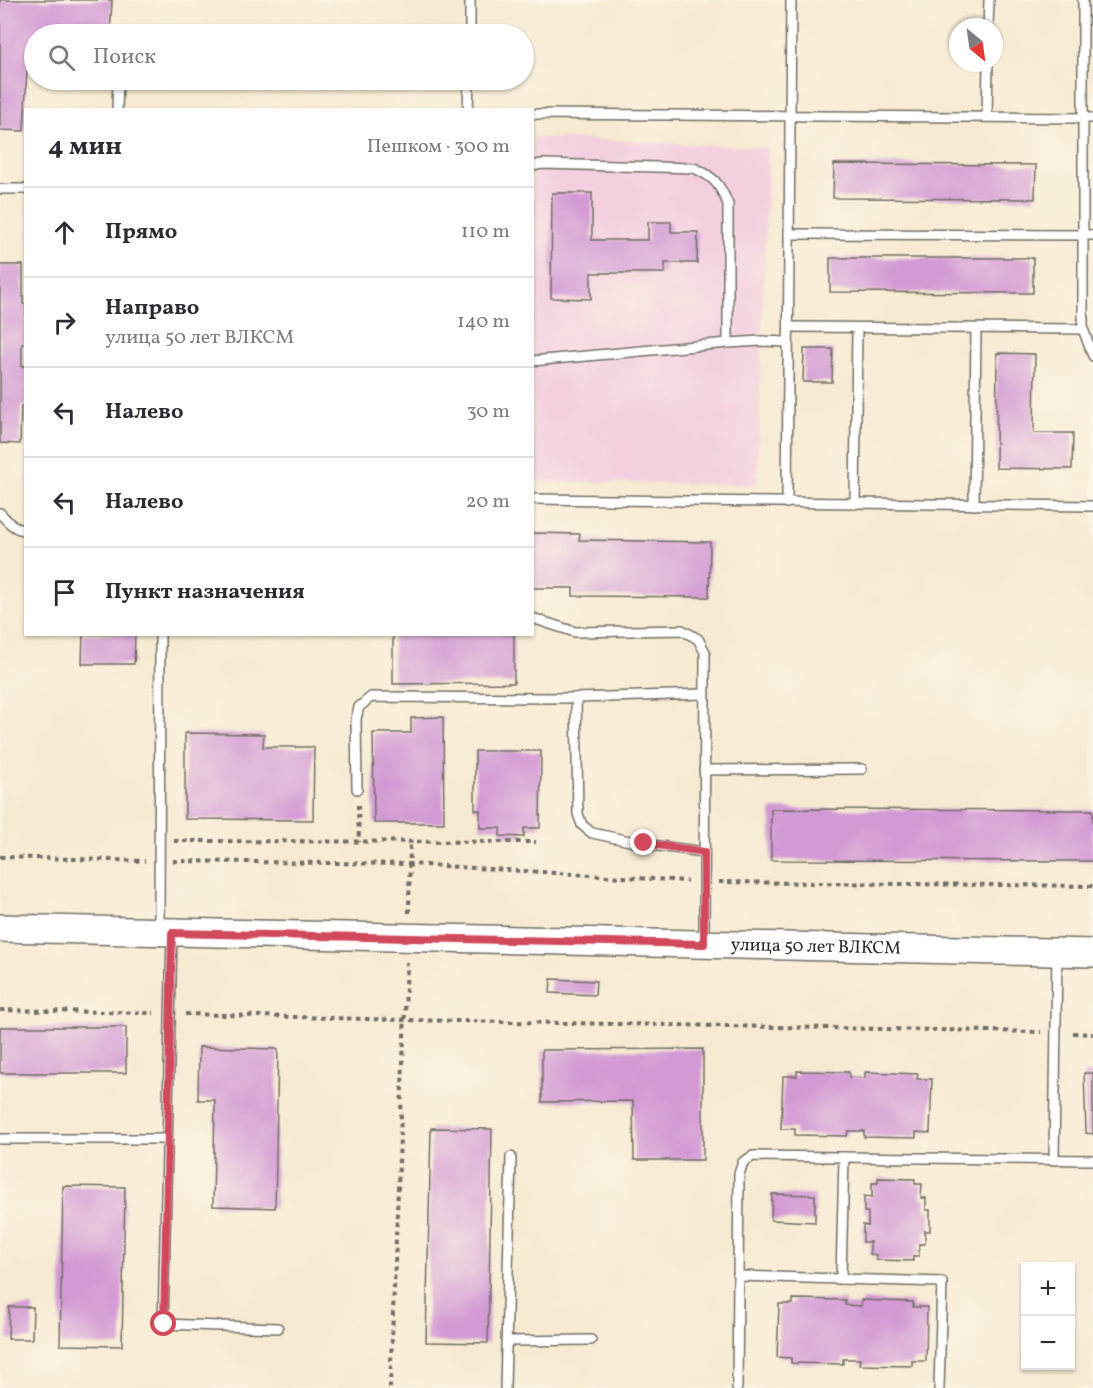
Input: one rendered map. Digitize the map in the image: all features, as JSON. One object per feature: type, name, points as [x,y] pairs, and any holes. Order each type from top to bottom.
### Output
[{"type":"main road","name":"улица 50 лет ВЛКСМ","points":[[0,928],[1093,953]]},
{"type":"lane","points":[[470,0],[470,24]]},
{"type":"lane","points":[[787,504],[791,0]]},
{"type":"lane","points":[[988,0],[988,18]]},
{"type":"lane","points":[[1083,0],[1083,329],[1093,356]]},
{"type":"lane","points":[[987,117],[988,72]]},
{"type":"lane","points":[[117,108],[118,90]]},
{"type":"lane","points":[[468,108],[469,90]]},
{"type":"lane","points":[[534,114],[1093,118]]},
{"type":"lane","points":[[534,166],[694,168],[710,175],[721,187],[728,204],[728,343]]},
{"type":"lane","points":[[0,189],[24,189]]},
{"type":"lane","points":[[789,234],[1093,235]]},
{"type":"lane","points":[[789,327],[1083,329]]},
{"type":"lane","points":[[855,504],[857,328]]},
{"type":"lane","points":[[974,505],[976,328]]},
{"type":"lane","points":[[534,362],[761,340],[788,342]]},
{"type":"lane","points":[[534,499],[787,504],[1093,506]]},
{"type":"lane","points":[[0,513],[10,523],[24,531]]},
{"type":"lane","points":[[534,619],[575,632],[682,630],[698,639],[705,652],[704,944]]},
{"type":"lane","points":[[160,636],[159,861],[171,1013],[164,1324],[278,1328]]},
{"type":"lane","points":[[357,789],[356,719],[359,707],[371,697],[576,698],[704,694]]},
{"type":"lane","points":[[576,698],[578,814],[582,825],[592,833],[704,852]]},
{"type":"lane","points":[[704,770],[862,769]]},
{"type":"lane","points":[[1054,1160],[1057,952]]},
{"type":"lane","points":[[0,1139],[168,1139]]},
{"type":"lane","points":[[737,1388],[739,1174],[743,1162],[753,1156],[1093,1161]]},
{"type":"lane","points":[[505,1388],[511,1157]]},
{"type":"lane","points":[[841,1279],[844,1157]]},
{"type":"lane","points":[[738,1276],[942,1282],[939,1388]]},
{"type":"lane","points":[[507,1341],[591,1340]]},
{"type":"path","points":[[357,789],[359,842]]},
{"type":"path","points":[[159,841],[536,842]]},
{"type":"path","points":[[0,857],[410,864],[704,882],[1093,886]]},
{"type":"path","points":[[0,1010],[1093,1034]]},
{"type":"path","points":[[390,1388],[405,1020]]},
{"type":"shaded area","points":[[534,137],[768,148],[757,485],[534,481]]},
{"type":"building","points":[[0,0],[112,0],[111,24],[24,24],[24,90],[26,90],[24,131],[0,130]]},
{"type":"building","points":[[834,164],[1036,165],[1035,199],[833,198]]},
{"type":"building","points":[[552,193],[592,193],[592,240],[648,240],[648,222],[671,222],[671,232],[698,232],[697,263],[665,263],[665,273],[591,273],[591,299],[551,298]]},
{"type":"building","points":[[830,258],[1033,258],[1033,293],[830,292]]},
{"type":"building","points":[[0,265],[23,265],[24,406],[21,406],[20,444],[0,443]]},
{"type":"building","points":[[804,349],[833,349],[832,382],[803,382]]},
{"type":"building","points":[[997,353],[1035,354],[1034,433],[1073,433],[1072,469],[996,468]]},
{"type":"building","points":[[534,533],[580,534],[579,540],[710,542],[709,597],[573,596],[573,588],[534,588]]},
{"type":"building","points":[[83,636],[135,636],[134,664],[82,664]]},
{"type":"building","points":[[393,636],[514,636],[514,683],[393,684]]},
{"type":"building","points":[[443,717],[444,823],[374,823],[373,733],[411,733],[411,718]]},
{"type":"building","points":[[185,733],[264,734],[263,747],[314,747],[313,820],[185,819]]},
{"type":"building","points":[[475,751],[541,751],[540,828],[524,828],[524,837],[500,836],[500,828],[480,828],[480,810],[475,810]]},
{"type":"building","points":[[771,809],[1093,810],[1093,861],[771,860]]},
{"type":"building","points":[[551,979],[596,981],[595,995],[550,993]]},
{"type":"building","points":[[0,1027],[126,1027],[126,1073],[0,1073]]},
{"type":"building","points":[[199,1047],[278,1049],[275,1208],[213,1206],[215,1100],[198,1100]]},
{"type":"building","points":[[703,1049],[703,1160],[634,1160],[633,1101],[542,1102],[542,1050]]},
{"type":"building","points":[[797,1071],[849,1072],[849,1077],[865,1078],[865,1072],[918,1074],[917,1079],[932,1079],[930,1133],[916,1132],[916,1138],[864,1137],[864,1131],[848,1131],[847,1136],[795,1135],[795,1129],[781,1129],[783,1076],[797,1076]]},
{"type":"building","points":[[1084,1073],[1093,1073],[1093,1134],[1086,1133]]},
{"type":"building","points":[[431,1128],[492,1129],[488,1343],[426,1342]]},
{"type":"building","points":[[878,1178],[915,1179],[915,1184],[922,1184],[921,1198],[926,1198],[926,1210],[930,1210],[930,1231],[925,1231],[925,1244],[919,1244],[919,1256],[913,1256],[913,1261],[876,1260],[876,1255],[870,1254],[870,1242],[863,1242],[863,1225],[868,1226],[868,1212],[864,1212],[864,1196],[872,1197],[872,1183],[878,1183]]},
{"type":"building","points":[[63,1186],[125,1187],[122,1346],[60,1345]]},
{"type":"building","points":[[772,1194],[815,1195],[815,1222],[771,1220]]},
{"type":"building","points":[[793,1299],[845,1300],[845,1305],[861,1306],[861,1300],[913,1302],[913,1307],[927,1307],[926,1361],[912,1361],[912,1366],[859,1365],[860,1359],[843,1359],[843,1364],[791,1363],[791,1358],[777,1357],[779,1304],[793,1304]]},
{"type":"building","points":[[9,1307],[33,1307],[32,1339],[8,1339]]},
{"type":"route","points":[[164,1324],[172,933],[704,944],[704,852],[644,843]]}]
